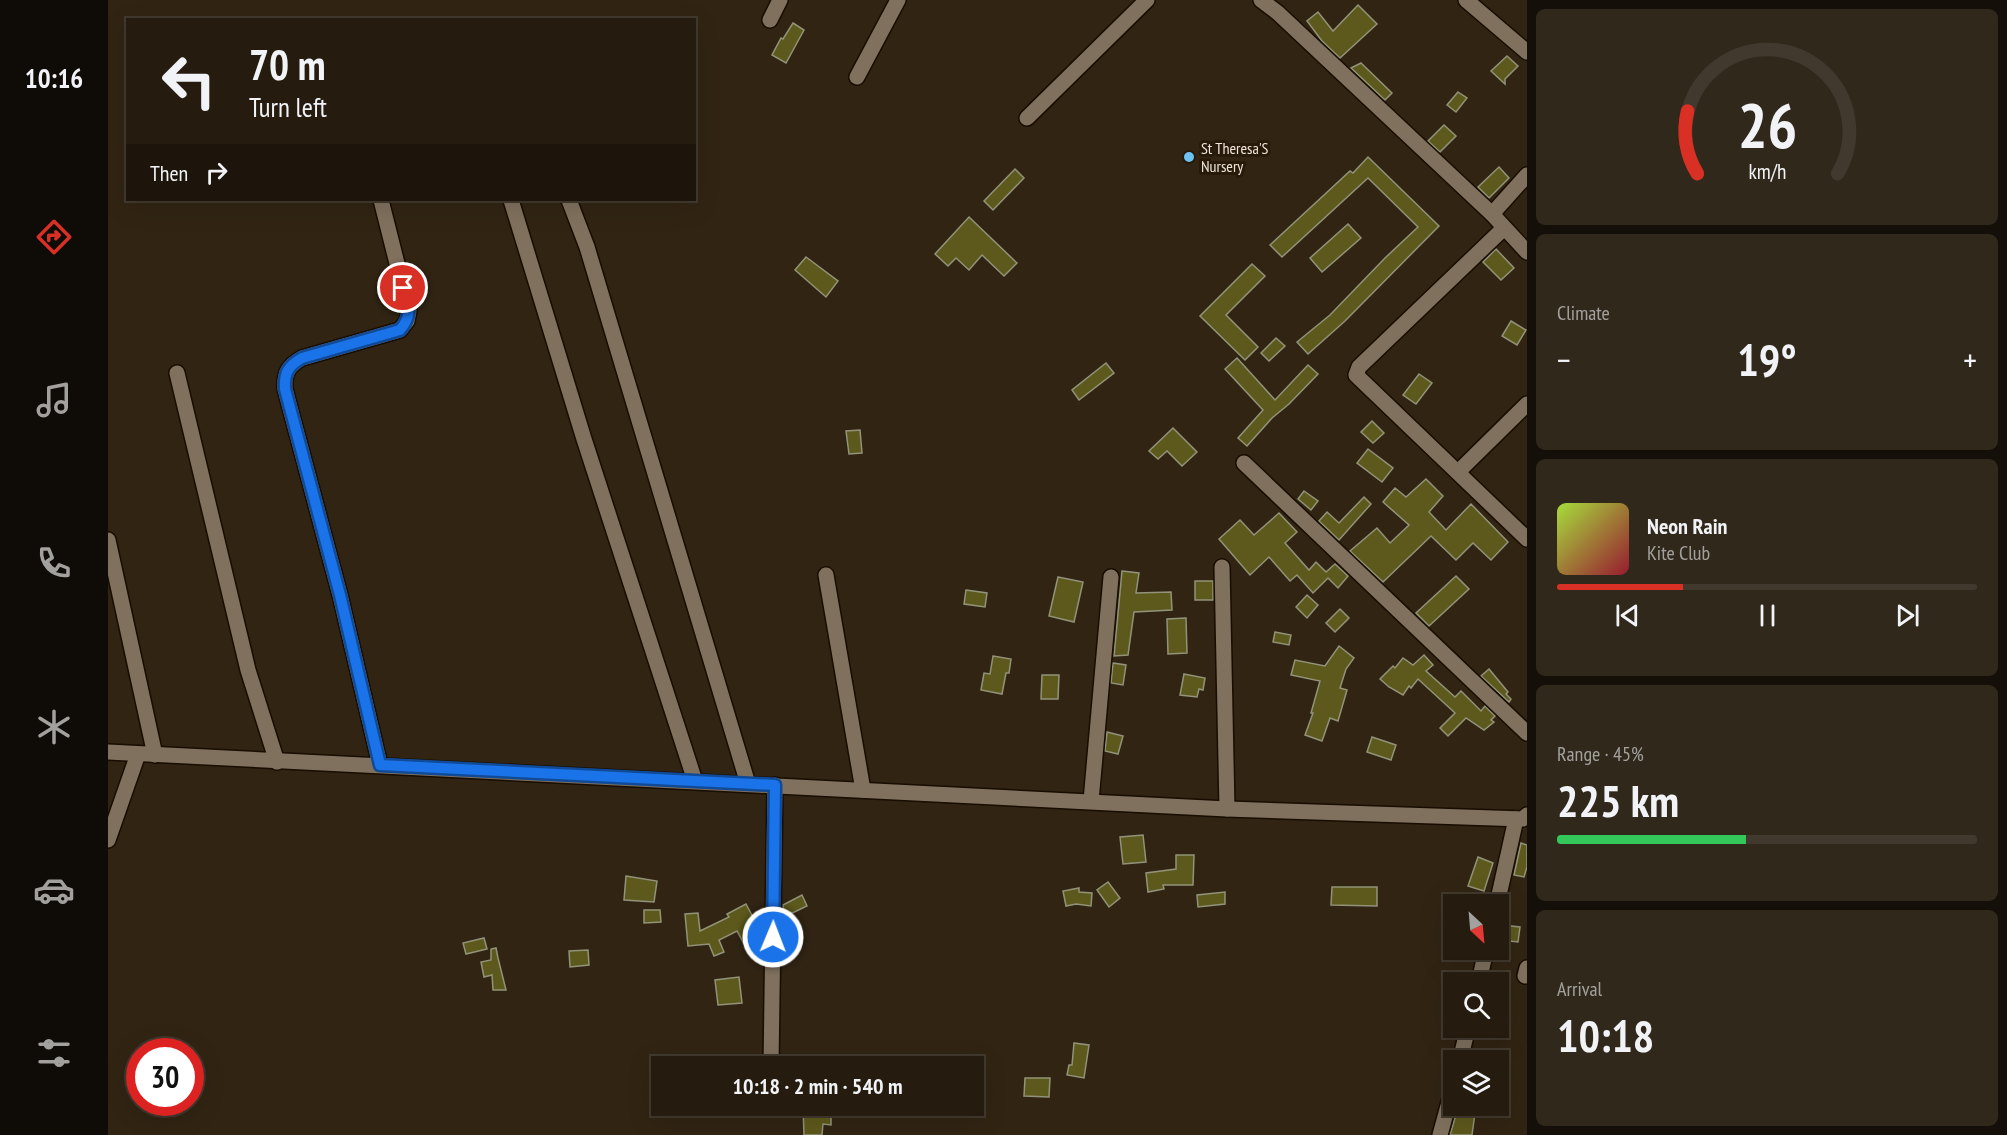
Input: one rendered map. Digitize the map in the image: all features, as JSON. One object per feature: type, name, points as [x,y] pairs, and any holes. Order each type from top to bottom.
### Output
[{"type":"street","points":[[770,20],[780,0]]},
{"type":"street","points":[[857,77],[898,0]]},
{"type":"street","points":[[1027,118],[1147,0]]},
{"type":"street","points":[[1261,0],[1278,13],[1492,214],[1503,229],[1527,252]]},
{"type":"street","points":[[1466,0],[1527,52]]},
{"type":"street","points":[[1492,214],[1527,176]]},
{"type":"street","points":[[380,765],[340,595],[285,389],[284,374],[292,363],[302,358],[400,330],[407,321],[409,311],[381,201]]},
{"type":"street","points":[[511,201],[584,439],[695,781]]},
{"type":"street","points":[[569,201],[587,247],[748,784]]},
{"type":"street","points":[[1503,229],[1359,367],[1356,375],[1358,380],[1527,539]]},
{"type":"street","points":[[177,373],[248,670],[277,762]]},
{"type":"street","points":[[1458,472],[1527,404]]},
{"type":"street","points":[[1244,463],[1526,729]]},
{"type":"street","points":[[108,540],[154,755]]},
{"type":"street","points":[[1222,567],[1227,808]]},
{"type":"street","points":[[826,575],[862,790]]},
{"type":"street","points":[[1091,801],[1111,577]]},
{"type":"street","points":[[108,753],[1227,808],[1523,819],[1500,894]]},
{"type":"street","points":[[108,840],[138,754]]},
{"type":"street","points":[[771,1056],[775,785]]},
{"type":"street","points":[[1440,1135],[1445,1116]]},
{"type":"building","points":[[1358,5],[1377,24],[1340,58],[1322,41],[1307,21],[1318,12],[1333,31]]},
{"type":"building","points":[[793,23],[804,30],[786,63],[772,55],[781,38],[783,39]]},
{"type":"building","points":[[1507,56],[1518,66],[1505,79],[1505,84],[1491,71]]},
{"type":"building","points":[[1361,63],[1392,93],[1385,100],[1351,68]]},
{"type":"building","points":[[1458,92],[1467,98],[1456,112],[1447,105]]},
{"type":"building","points":[[1444,125],[1456,136],[1440,152],[1428,141]]},
{"type":"building","points":[[1368,157],[1439,226],[1345,321],[1308,354],[1297,342],[1330,315],[1418,227],[1368,178],[1282,257],[1270,245],[1350,171],[1353,173]]},
{"type":"building","points":[[1499,167],[1509,178],[1489,198],[1478,187]]},
{"type":"building","points":[[1015,169],[1024,178],[993,210],[984,201]]},
{"type":"building","points":[[969,217],[1017,263],[1004,276],[982,255],[969,270],[956,258],[948,266],[935,254]]},
{"type":"building","points":[[1348,224],[1361,238],[1322,272],[1310,258]]},
{"type":"building","points":[[1496,249],[1514,268],[1501,280],[1483,262]]},
{"type":"building","points":[[806,257],[838,281],[826,297],[795,270]]},
{"type":"building","points":[[1252,264],[1265,276],[1226,315],[1258,347],[1245,360],[1200,316]]},
{"type":"building","points":[[1511,321],[1526,330],[1517,345],[1502,336]]},
{"type":"building","points":[[1276,338],[1285,346],[1269,361],[1261,353]]},
{"type":"building","points":[[1237,358],[1275,400],[1308,365],[1318,374],[1272,418],[1247,446],[1238,438],[1263,410],[1225,369]]},
{"type":"building","points":[[1106,363],[1114,373],[1079,400],[1072,390]]},
{"type":"building","points":[[1419,374],[1432,383],[1416,404],[1403,395]]},
{"type":"building","points":[[1372,421],[1384,433],[1373,443],[1361,432]]},
{"type":"building","points":[[1173,428],[1197,452],[1182,466],[1167,451],[1158,459],[1149,451]]},
{"type":"building","points":[[860,430],[862,453],[849,454],[846,431]]},
{"type":"building","points":[[1368,449],[1393,468],[1382,482],[1357,463]]},
{"type":"building","points":[[1426,479],[1443,496],[1429,512],[1446,530],[1471,504],[1508,542],[1491,560],[1473,543],[1456,560],[1431,536],[1383,582],[1350,551],[1377,528],[1390,543],[1409,525],[1383,502],[1395,488],[1406,497]]},
{"type":"building","points":[[1304,491],[1318,501],[1311,510],[1298,499]]},
{"type":"building","points":[[1364,497],[1371,504],[1339,540],[1319,521],[1327,512],[1339,523]]},
{"type":"building","points":[[1279,513],[1297,532],[1285,543],[1309,570],[1316,562],[1326,572],[1335,564],[1348,576],[1338,588],[1328,578],[1313,593],[1297,575],[1290,581],[1269,557],[1250,575],[1219,539],[1240,520],[1254,535]]},
{"type":"building","points":[[1122,571],[1139,573],[1136,593],[1171,592],[1172,610],[1134,612],[1128,655],[1114,656]]},
{"type":"building","points":[[1456,576],[1469,589],[1429,626],[1416,613]]},
{"type":"building","points":[[1058,577],[1083,582],[1074,622],[1049,616]]},
{"type":"building","points":[[1195,581],[1213,581],[1213,600],[1195,600]]},
{"type":"building","points":[[966,590],[987,593],[985,607],[964,604]]},
{"type":"building","points":[[1307,595],[1318,605],[1307,618],[1296,607]]},
{"type":"building","points":[[1340,609],[1349,618],[1335,632],[1326,623]]},
{"type":"building","points":[[1186,618],[1187,653],[1168,654],[1167,619]]},
{"type":"building","points":[[1275,632],[1291,635],[1289,645],[1273,642]]},
{"type":"building","points":[[1339,646],[1354,658],[1346,669],[1340,688],[1347,690],[1338,721],[1330,718],[1322,741],[1305,735],[1313,713],[1311,713],[1320,681],[1291,675],[1295,660],[1325,666]]},
{"type":"building","points":[[1424,655],[1433,665],[1426,671],[1455,697],[1461,691],[1481,711],[1485,706],[1495,716],[1491,720],[1494,722],[1484,730],[1466,718],[1448,736],[1440,728],[1455,713],[1418,679],[1403,695],[1380,679],[1393,666],[1395,668],[1403,658],[1413,665]]},
{"type":"building","points":[[993,656],[1011,659],[1002,694],[981,690],[984,673],[990,674]]},
{"type":"building","points":[[1113,663],[1126,665],[1123,685],[1111,683]]},
{"type":"building","points":[[1489,669],[1508,692],[1506,694],[1511,699],[1509,702],[1481,676]]},
{"type":"building","points":[[1184,674],[1205,678],[1203,690],[1199,689],[1197,697],[1180,695]]},
{"type":"building","points":[[1042,675],[1059,675],[1058,699],[1041,699]]},
{"type":"building","points":[[1107,732],[1123,736],[1118,754],[1105,751]]},
{"type":"building","points":[[1372,737],[1396,745],[1391,760],[1367,752]]},
{"type":"building","points":[[1143,835],[1146,862],[1123,864],[1120,837]]},
{"type":"building","points":[[1521,843],[1527,845],[1527,867],[1524,877],[1514,875]]},
{"type":"building","points":[[1176,855],[1194,855],[1193,885],[1163,885],[1164,889],[1148,892],[1146,873],[1176,869]]},
{"type":"building","points":[[1478,857],[1493,863],[1484,891],[1468,886]]},
{"type":"building","points":[[626,876],[657,881],[654,902],[624,900]]},
{"type":"building","points":[[1108,882],[1120,898],[1109,907],[1097,890]]},
{"type":"building","points":[[1332,887],[1377,887],[1377,906],[1331,905]]},
{"type":"building","points":[[1079,888],[1079,892],[1092,893],[1091,906],[1076,904],[1066,906],[1063,891]]},
{"type":"building","points":[[1225,892],[1225,904],[1198,907],[1197,895]]},
{"type":"building","points":[[802,895],[807,906],[784,917],[783,905]]},
{"type":"building","points":[[746,904],[756,923],[751,925],[761,949],[750,955],[737,931],[719,940],[724,952],[714,956],[709,944],[688,946],[685,914],[698,913],[700,931],[729,917],[727,914]]},
{"type":"building","points":[[644,910],[660,910],[661,922],[644,923]]},
{"type":"building","points":[[1509,926],[1520,927],[1518,942],[1509,941]]},
{"type":"building","points":[[484,938],[487,949],[466,954],[463,943]]},
{"type":"building","points":[[496,948],[506,990],[493,990],[492,975],[484,977],[481,962],[491,960],[491,949]]},
{"type":"building","points":[[588,950],[589,965],[570,967],[569,951]]},
{"type":"building","points":[[739,977],[742,1003],[718,1005],[715,980]]},
{"type":"building","points":[[1074,1043],[1089,1045],[1084,1078],[1067,1075],[1069,1065],[1072,1065]]},
{"type":"building","points":[[1025,1078],[1050,1078],[1049,1097],[1024,1096]]},
{"type":"building","points":[[803,1116],[831,1116],[831,1125],[823,1124],[822,1135],[804,1135]]},
{"type":"building","points":[[1456,1116],[1475,1116],[1472,1135],[1450,1135]]},
{"type":"place","name":"St Theresa'S Nursery","points":[[1189,157]]},
{"type":"route","points":[[403,288],[409,311],[407,321],[400,330],[302,358],[292,363],[284,374],[285,389],[340,595],[380,765],[775,785],[773,937]]}]
